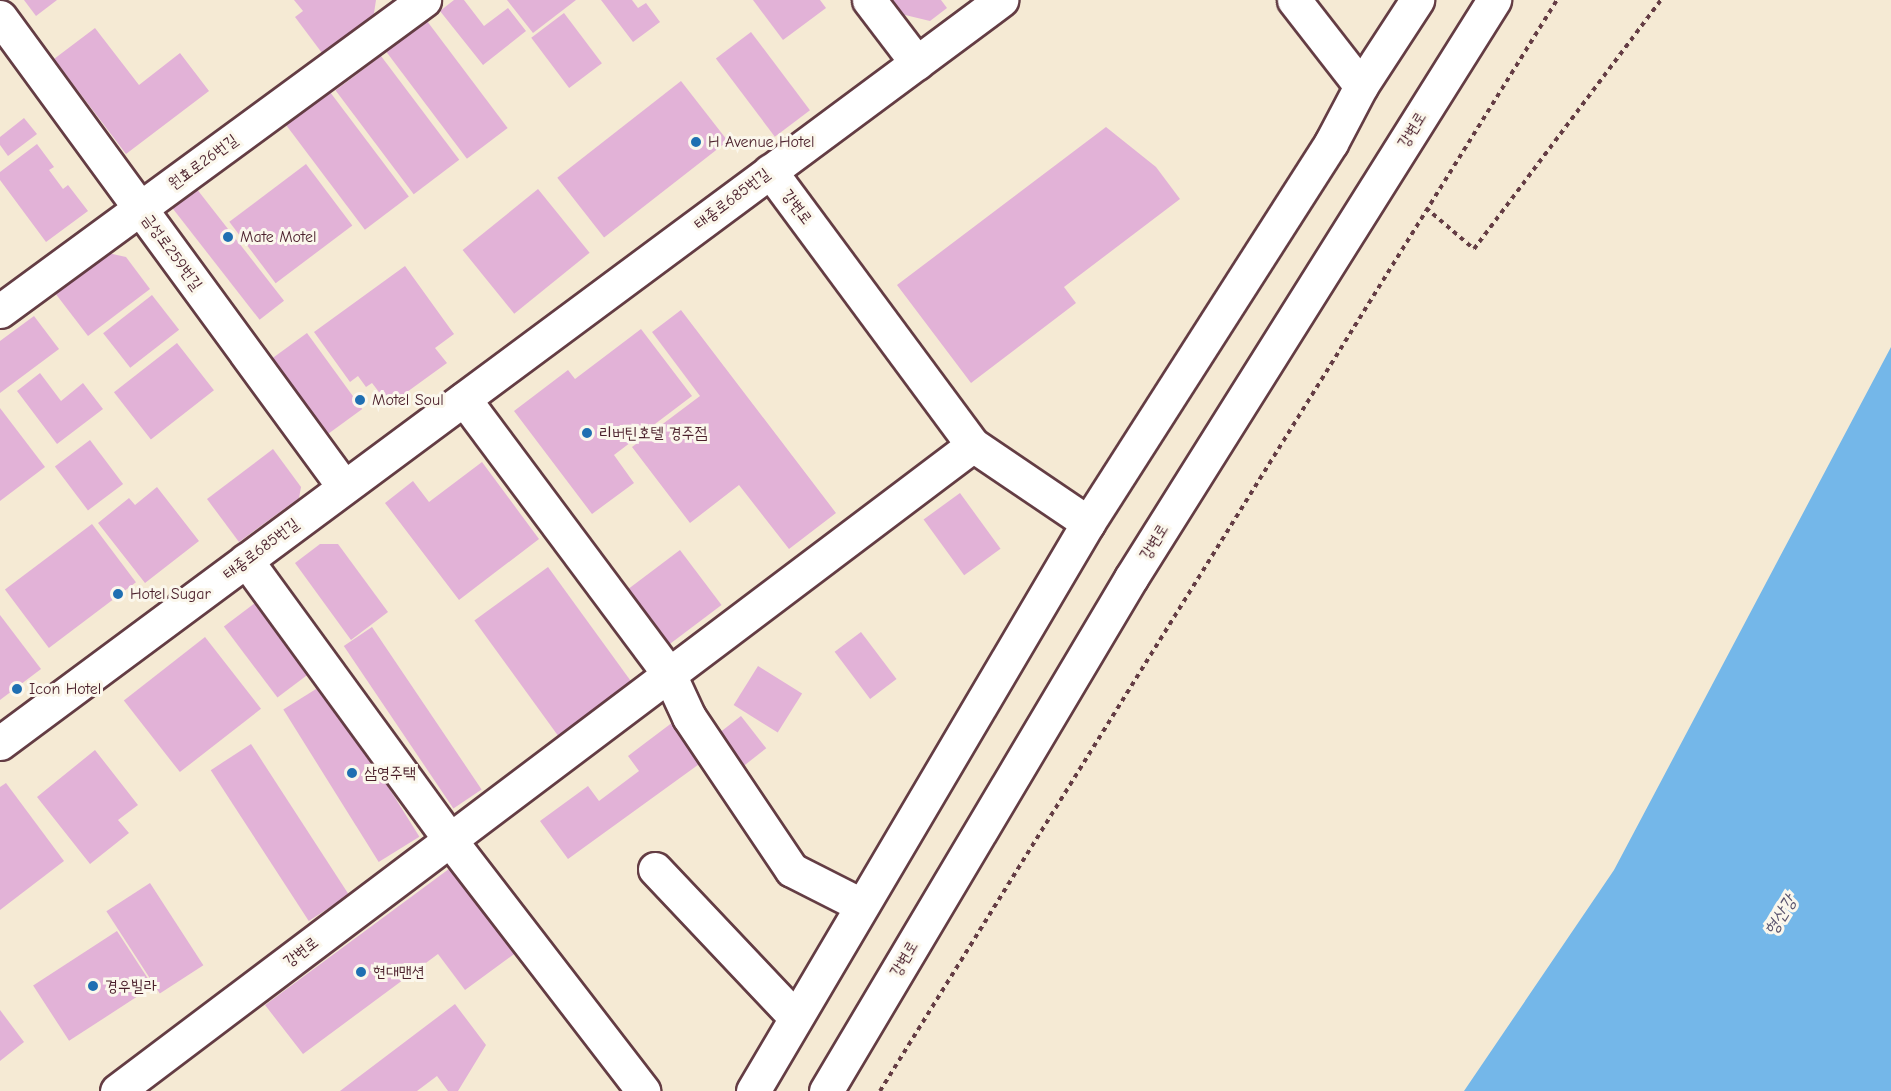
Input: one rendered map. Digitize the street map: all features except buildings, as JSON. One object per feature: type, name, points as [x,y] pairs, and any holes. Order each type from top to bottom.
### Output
[{"type":"street","points":[[869,0],[916,63]]},
{"type":"street","name":"태종로685번길","points":[[0,742],[1001,0]]},
{"type":"street","points":[[1294,0],[1361,86]]},
{"type":"street","name":"강변로","points":[[826,1091],[1131,578],[1494,0]]},
{"type":"street","name":"원효로26번길","points":[[0,311],[409,4]]},
{"type":"street","points":[[753,1091],[1088,523],[1331,143],[1403,7]]},
{"type":"street","name":"금성로259번길","points":[[0,17],[344,487]]},
{"type":"street","name":"강변로","points":[[770,171],[973,446],[1088,523]]},
{"type":"street","points":[[464,399],[669,674],[689,717],[792,870],[861,905]]},
{"type":"street","name":"강변로","points":[[117,1091],[973,446]]},
{"type":"street","points":[[246,560],[450,840],[643,1091]]},
{"type":"street","points":[[655,869],[795,1017]]},
{"type":"path","points":[[880,1091],[1557,0]]},
{"type":"path","points":[[1426,208],[1474,249],[1661,0]]},
{"type":"water","name":"형산강","points":[[1891,347],[1891,1091],[1464,1091],[1614,870]]},
{"type":"place","name":"H Avenue Hotel","points":[[696,142]]},
{"type":"place","name":"Mate Motel","points":[[228,237]]},
{"type":"place","name":"Motel Soul","points":[[360,400]]},
{"type":"place","name":"리버틴호텔 경주점","points":[[587,433]]},
{"type":"place","name":"Hotel Sugar","points":[[118,594]]},
{"type":"place","name":"Icon Hotel","points":[[17,689]]},
{"type":"place","name":"삼영주택","points":[[352,773]]},
{"type":"place","name":"현대맨션","points":[[361,972]]},
{"type":"place","name":"경우빌라","points":[[93,986]]}]
